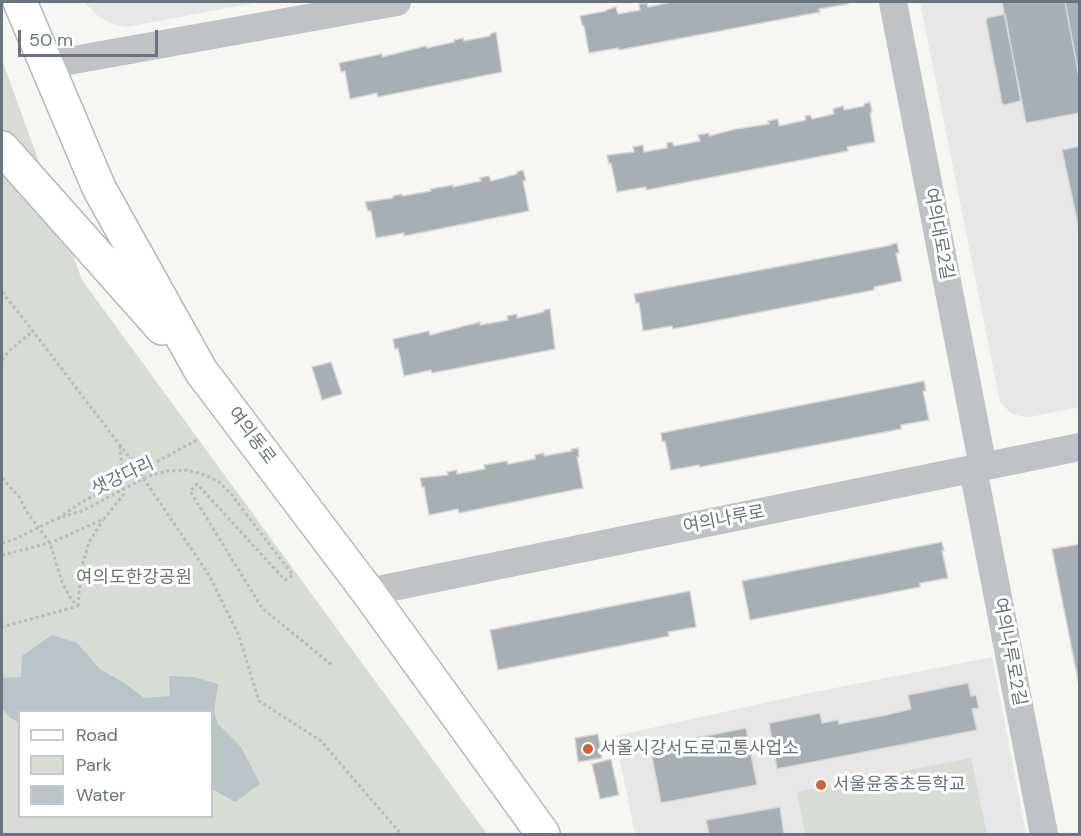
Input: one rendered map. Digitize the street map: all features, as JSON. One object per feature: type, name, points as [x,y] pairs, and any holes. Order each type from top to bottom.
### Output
[{"type":"main road","name":"여의동로","points":[[20,2],[99,188],[201,371],[368,592],[543,834]]},
{"type":"main road","points":[[2,148],[201,371]]},
{"type":"street","points":[[46,65],[397,2]]},
{"type":"street","name":"여의대로2길","points":[[893,2],[978,468]]},
{"type":"street","name":"여의나루로","points":[[368,592],[1080,447]]},
{"type":"street","name":"여의나루로2길","points":[[978,468],[1044,834]]},
{"type":"path","points":[[2,292],[120,445],[209,574],[239,636],[259,701],[321,741],[401,834]]},
{"type":"path","points":[[2,360],[10,350],[33,331]]},
{"type":"path","points":[[54,520],[82,502],[197,440]]},
{"type":"path","points":[[78,606],[81,570],[89,542],[124,494],[120,445]]},
{"type":"path","name":"샛강다리","points":[[2,543],[14,540],[54,520],[84,510],[148,476],[185,470],[200,473],[218,481],[232,495],[293,574],[285,580],[197,484],[190,491],[262,608],[333,666]]},
{"type":"path","points":[[2,477],[21,498],[26,511],[50,543],[62,582],[71,599],[78,606]]},
{"type":"path","points":[[2,555],[50,543],[104,519]]},
{"type":"path","points":[[2,627],[78,606]]},
{"type":"shaded area","points":[[84,2],[260,2],[126,27],[110,23],[98,16]]},
{"type":"shaded area","points":[[920,2],[1079,2],[1079,407],[1030,417],[1011,413],[1000,402]]},
{"type":"shaded area","name":"서울윤중초등학교","points":[[992,657],[1026,834],[635,834],[615,736],[805,694]]},
{"type":"green space","name":"여의도한강공원","points":[[2,60],[82,280],[487,834],[2,834]]},
{"type":"green space","points":[[971,758],[987,834],[805,834],[797,792]]},
{"type":"water","points":[[52,635],[77,643],[101,670],[123,682],[144,698],[170,696],[169,676],[194,677],[218,684],[214,712],[218,724],[241,747],[260,784],[235,802],[213,790],[213,710],[18,710],[18,722],[10,718],[2,708],[2,673],[4,678],[21,677],[22,656]]},
{"type":"building","points":[[672,2],[848,2],[848,4],[819,9],[820,12],[619,50],[618,48],[589,53],[580,16],[616,7],[618,14],[640,10],[639,4],[647,3],[648,7]]},
{"type":"building","points":[[1002,2],[1065,2],[1080,82],[1080,113],[1026,123]]},
{"type":"building","points":[[1065,2],[1080,2],[1080,82]]},
{"type":"building","points":[[1005,14],[1021,101],[1004,105],[986,21],[987,18]]},
{"type":"building","points":[[496,32],[502,72],[378,97],[377,93],[350,99],[345,71],[341,72],[339,63],[382,54],[382,57],[426,46],[427,48],[463,38],[464,41],[490,36]]},
{"type":"building","points":[[870,102],[875,142],[847,147],[848,151],[646,190],[646,187],[617,192],[607,155],[634,152],[633,147],[643,145],[644,152],[667,148],[667,143],[672,142],[674,146],[700,141],[698,135],[709,133],[709,136],[769,124],[768,121],[778,119],[779,126],[806,120],[805,116],[810,115],[812,119],[834,114],[833,109],[843,106],[844,110],[864,106]]},
{"type":"building","points":[[1080,146],[1080,234],[1062,150]]},
{"type":"building","points":[[523,170],[529,211],[404,236],[404,233],[376,238],[371,211],[368,211],[365,202],[453,185],[453,187],[481,181],[480,178],[489,176],[491,181],[517,174]]},
{"type":"building","points":[[897,243],[899,253],[896,253],[902,281],[874,287],[874,290],[673,329],[672,326],[643,331],[639,303],[636,303],[634,294]]},
{"type":"building","points":[[550,309],[555,349],[432,373],[431,370],[404,376],[398,348],[395,349],[393,339],[429,331],[430,335],[480,322],[480,325],[508,320],[507,316],[517,314],[517,318]]},
{"type":"building","points":[[331,362],[342,394],[322,400],[312,367]]},
{"type":"building","points":[[924,381],[926,391],[923,391],[929,420],[901,425],[901,429],[700,467],[699,465],[671,470],[665,441],[662,442],[661,433]]},
{"type":"building","points":[[578,448],[579,457],[577,457],[583,488],[459,513],[458,509],[429,515],[420,478],[448,475],[447,472],[457,470],[457,474],[485,469],[484,465],[507,461],[508,464],[535,459],[535,455],[544,453],[544,456]]},
{"type":"building","points":[[942,542],[948,578],[920,583],[920,587],[750,620],[742,581]]},
{"type":"building","points":[[1080,544],[1080,690],[1052,549]]},
{"type":"building","points":[[690,591],[696,627],[668,632],[669,636],[498,670],[490,630]]},
{"type":"building","points":[[968,683],[971,696],[976,695],[979,708],[972,709],[977,730],[777,769],[769,723],[820,713],[822,723],[838,720],[839,724],[886,715],[911,709],[908,695]]},
{"type":"building","points":[[746,728],[757,785],[661,803],[650,747]]},
{"type":"building","name":"서울시강서도로교통사업소","points":[[598,734],[602,758],[578,762],[575,738]]},
{"type":"building","points":[[611,759],[619,795],[600,799],[592,764]]},
{"type":"building","points":[[780,807],[784,834],[709,834],[706,820]]},
{"type":"place","name":"서울시강서도로교통사업소","points":[[588,749]]},
{"type":"place","name":"서울윤중초등학교","points":[[821,785]]}]
